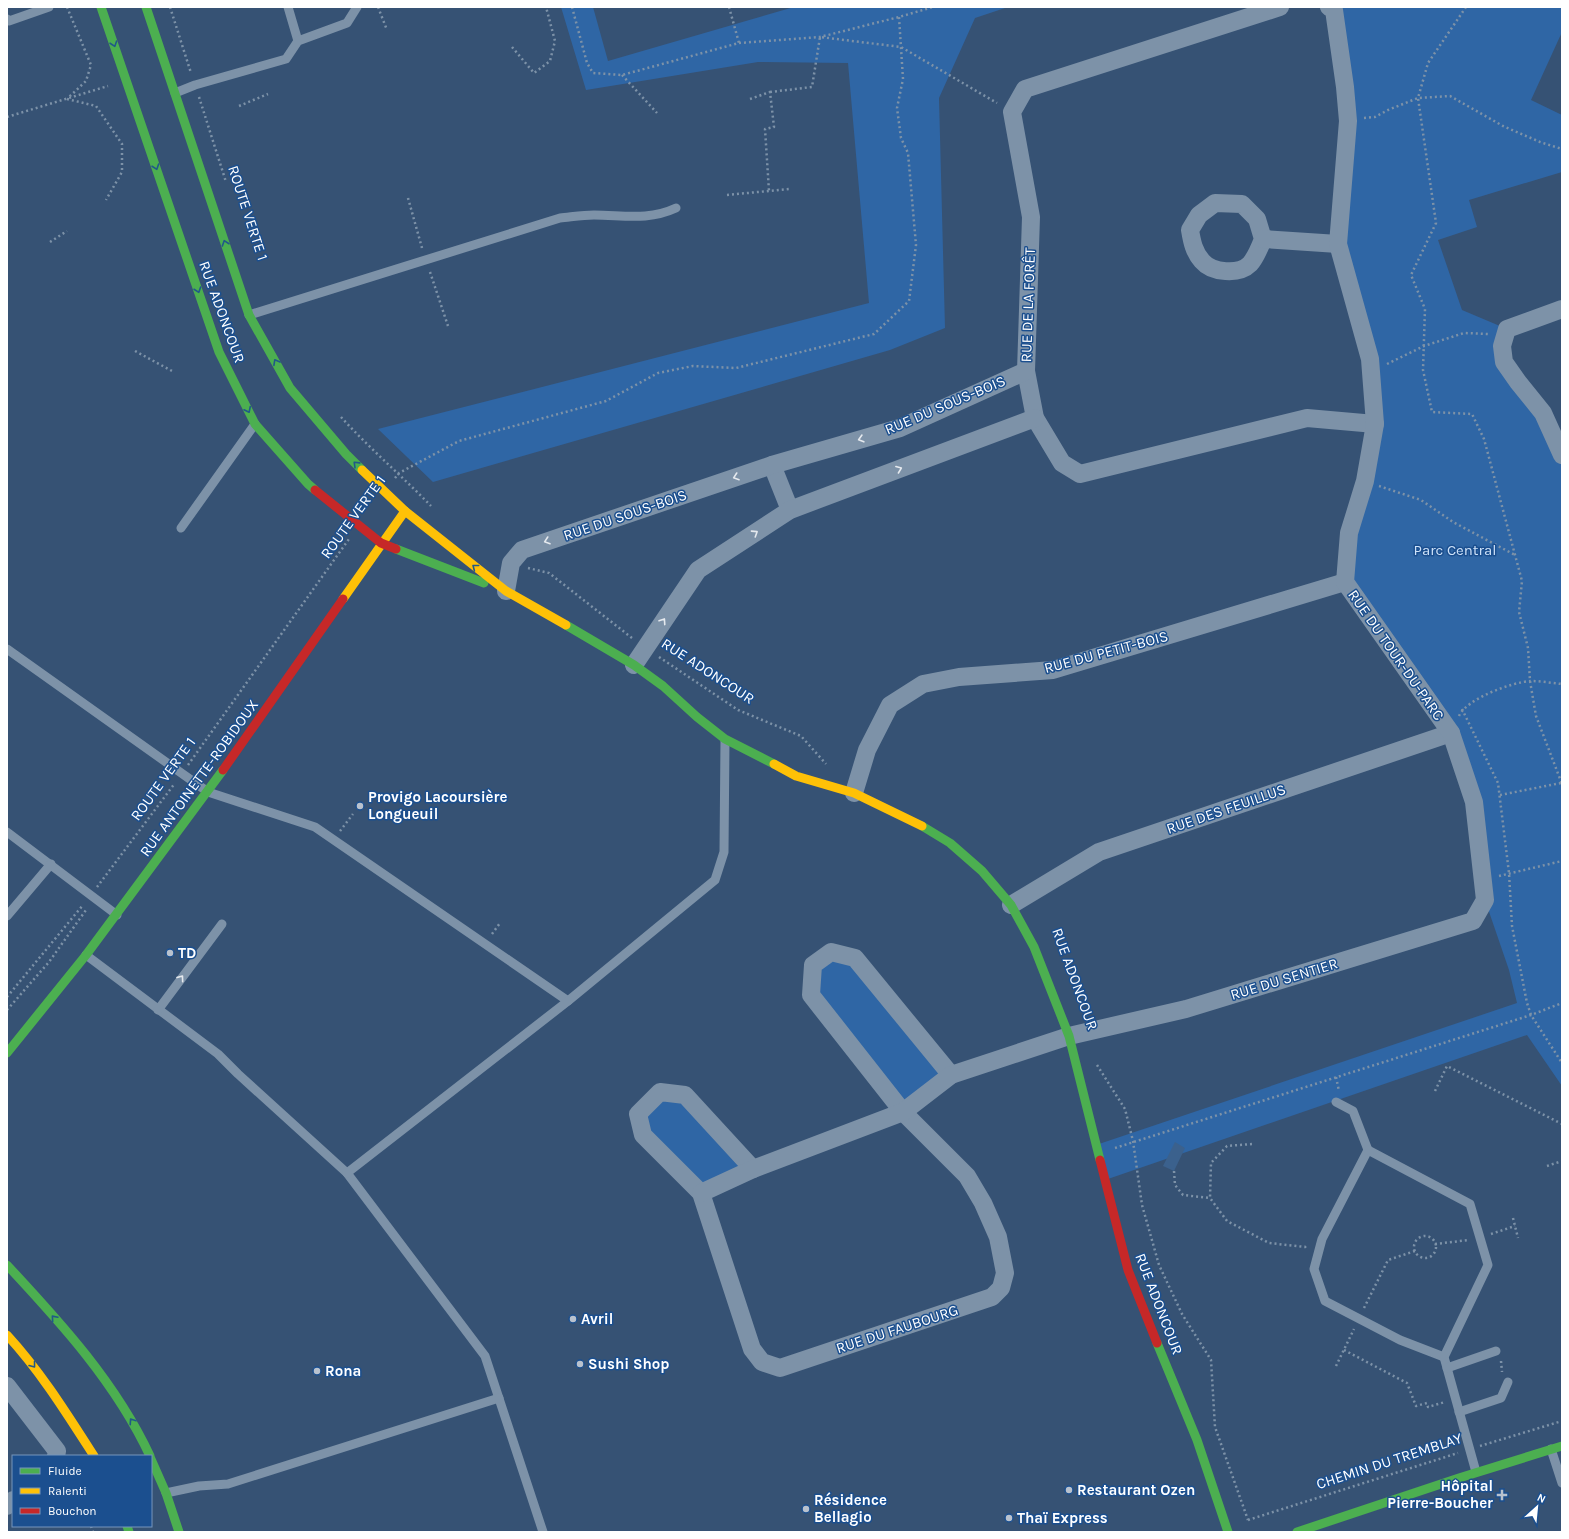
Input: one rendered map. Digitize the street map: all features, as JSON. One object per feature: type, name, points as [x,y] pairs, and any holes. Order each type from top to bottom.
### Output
[{"type":"street","name":"RUE ADONCOUR","points":[[102,7],[219,352],[255,424],[308,484],[381,543],[506,591]]},
{"type":"street","points":[[1012,112],[1025,89],[1280,7]]},
{"type":"street","name":"RUE DU TOUR-DU-PARC","points":[[1329,7],[1334,10],[1345,87],[1348,121],[1338,244],[1370,359],[1375,424],[1365,481],[1349,533],[1345,582],[1451,733],[1474,802],[1485,900]]},
{"type":"street","name":"RUE ADONCOUR","points":[[148,8],[249,315],[290,388],[346,454],[405,511],[506,591],[634,665],[663,686],[697,717],[726,739],[796,776],[854,793],[915,822],[950,843],[982,871],[1011,905],[1034,947],[1069,1036],[1128,1270],[1197,1440],[1228,1532]]},
{"type":"street","name":"RUE DE LA FORÊT","points":[[1012,112],[1031,217],[1026,371],[1035,418],[1062,463],[1080,474],[1307,418],[1375,424]]},
{"type":"street","points":[[1263,239],[1338,244]]},
{"type":"street","points":[[1562,309],[1508,329],[1502,346],[1504,362],[1543,413],[1562,455]]},
{"type":"street","name":"RUE DU SOUS-BOIS","points":[[510,563],[522,550],[772,465],[900,428],[1026,371]]},
{"type":"street","points":[[634,665],[698,570],[790,510],[1035,418]]},
{"type":"street","points":[[772,465],[790,510]]},
{"type":"street","name":"RUE ANTOINETTE-ROBIDOUX","points":[[7,1053],[117,915],[208,792],[381,543],[405,511]]},
{"type":"street","points":[[506,591],[510,563]]},
{"type":"street","name":"RUE DU PETIT-BOIS","points":[[854,793],[867,750],[890,705],[923,684],[959,677],[1053,670],[1345,582]]},
{"type":"street","name":"RUE DES FEUILLUS","points":[[1011,905],[1099,852],[1451,733]]},
{"type":"street","name":"RUE DU SENTIER","points":[[1069,1036],[1186,1009],[1473,921],[1485,900]]},
{"type":"street","name":"RUE DU FAUBOURG","points":[[753,1169],[685,1095],[660,1092],[638,1114],[643,1135],[701,1193],[752,1350],[762,1362],[780,1368],[992,1297],[1001,1288],[1005,1273],[998,1237],[983,1203],[967,1176],[903,1112],[811,995],[813,966],[831,952],[855,958],[951,1076]]},
{"type":"street","points":[[701,1193],[753,1169],[903,1112],[951,1076],[1069,1036]]},
{"type":"street","points":[[7,1265],[42,1303],[97,1368],[138,1430],[150,1455]]},
{"type":"street","points":[[7,1335],[52,1389],[93,1455]]},
{"type":"street","points":[[7,1386],[57,1451],[56,1455]]},
{"type":"street","points":[[1297,1532],[1476,1472],[1562,1446]]},
{"type":"street","points":[[152,1461],[166,1493],[179,1532]]},
{"type":"lane","points":[[7,19],[9,21],[49,7]]},
{"type":"lane","points":[[288,7],[298,41]]},
{"type":"lane","points":[[175,93],[195,85],[286,59],[298,41],[347,23],[357,7]]},
{"type":"lane","points":[[249,315],[560,218],[593,215],[639,217],[664,214],[676,208]]},
{"type":"lane","points":[[181,528],[255,424]]},
{"type":"lane","points":[[7,649],[208,792],[315,827],[568,1001]]},
{"type":"lane","points":[[347,1172],[568,1001],[715,880],[724,852],[726,739]]},
{"type":"lane","points":[[7,832],[117,915]]},
{"type":"lane","points":[[7,916],[51,864]]},
{"type":"lane","points":[[158,1010],[222,924]]},
{"type":"lane","points":[[86,955],[218,1054],[238,1074],[347,1172],[485,1356],[542,1532]]},
{"type":"lane","points":[[1336,1102],[1354,1111],[1368,1150],[1470,1204],[1488,1265],[1444,1356],[1476,1472]]},
{"type":"lane","points":[[1368,1150],[1322,1239],[1314,1269],[1325,1301],[1400,1340],[1444,1356]]},
{"type":"lane","points":[[1447,1368],[1496,1351]]},
{"type":"lane","points":[[1459,1412],[1501,1398],[1508,1382]]},
{"type":"lane","points":[[166,1493],[199,1486],[228,1484],[499,1398]]},
{"type":"lane","points":[[1551,1449],[1562,1483]]},
{"type":"path","points":[[67,7],[91,65],[86,81],[67,99]]},
{"type":"path","name":"ROUTE VERTE 1","points":[[170,7],[229,189]]},
{"type":"path","points":[[378,7],[387,30]]},
{"type":"path","points":[[512,47],[534,73],[550,61],[555,40],[546,7]]},
{"type":"path","points":[[572,7],[587,64],[593,73],[622,75],[739,43],[820,37],[933,7]]},
{"type":"path","points":[[730,7],[739,43]]},
{"type":"path","points":[[1466,7],[1428,63],[1418,98],[1436,223],[1411,275],[1425,309],[1423,370],[1426,392],[1432,412],[1472,414],[1484,439],[1522,581],[1519,612],[1528,648],[1530,681],[1536,716],[1562,784],[1500,795]]},
{"type":"path","points":[[434,508],[399,473],[459,441],[606,401],[658,373],[693,366],[736,368],[874,334],[909,301],[916,245],[908,153],[901,138],[897,108],[903,79],[899,17]]},
{"type":"path","points":[[820,37],[901,47],[1012,112]]},
{"type":"path","points":[[750,99],[770,92],[812,87],[820,37]]},
{"type":"path","points":[[622,75],[657,113]]},
{"type":"path","points":[[7,117],[126,80]]},
{"type":"path","points":[[769,191],[765,129],[774,127],[770,92]]},
{"type":"path","points":[[239,106],[268,94]]},
{"type":"path","points":[[1348,121],[1375,117],[1418,98],[1450,96],[1503,126],[1540,142],[1562,149]]},
{"type":"path","points":[[67,99],[96,106],[122,144],[122,172],[106,200]]},
{"type":"path","points":[[726,195],[789,188]]},
{"type":"path","points":[[50,242],[67,231]]},
{"type":"path","points":[[1371,372],[1424,346],[1464,333],[1505,335]]},
{"type":"path","points":[[135,351],[172,371]]},
{"type":"path","name":"ROUTE VERTE 1","points":[[341,416],[361,439],[399,473],[384,491]]},
{"type":"path","points":[[1365,481],[1421,500],[1453,522],[1516,555]]},
{"type":"path","name":"ROUTE VERTE 1","points":[[7,997],[91,895],[182,773],[359,525]]},
{"type":"path","name":"RUE ADONCOUR","points":[[510,563],[549,573],[646,647],[738,710],[802,736],[829,768]]},
{"type":"path","points":[[1451,733],[1462,709],[1491,691],[1530,681],[1562,684]]},
{"type":"path","points":[[1462,709],[1498,783],[1509,873],[1512,926],[1531,1015],[1562,1063]]},
{"type":"path","points":[[338,834],[353,814]]},
{"type":"path","points":[[1483,880],[1562,861]]},
{"type":"path","points":[[7,1010],[49,962],[86,910]]},
{"type":"path","points":[[491,936],[500,923]]},
{"type":"path","points":[[1099,1154],[1133,1141],[1531,1015],[1562,1003]]},
{"type":"path","name":"RUE ADONCOUR","points":[[1093,1059],[1125,1109],[1133,1141],[1142,1205],[1159,1265],[1182,1314],[1211,1360],[1215,1428],[1248,1520]]},
{"type":"path","points":[[1435,1091],[1447,1066],[1562,1124]]},
{"type":"path","points":[[1252,1144],[1227,1146],[1211,1163],[1210,1198],[1227,1221],[1269,1243],[1305,1246],[1310,1242]]},
{"type":"path","points":[[1548,1166],[1562,1162]]},
{"type":"path","points":[[1174,1171],[1175,1185],[1183,1195],[1210,1198]]},
{"type":"path","points":[[1513,1218],[1518,1238]]},
{"type":"path","points":[[1428,1236],[1434,1240],[1436,1247],[1430,1257],[1419,1257],[1415,1251],[1414,1244],[1418,1238],[1428,1236]]},
{"type":"path","points":[[1336,1366],[1388,1260],[1415,1251]]},
{"type":"path","points":[[1344,1350],[1407,1383],[1416,1406],[1427,1403],[1428,1407],[1447,1401]]},
{"type":"path","points":[[1496,1351],[1501,1361],[1502,1372],[1508,1382]]},
{"type":"path","name":"CHEMIN DU TREMBLAY","points":[[1228,1532],[1248,1520],[1562,1420]]},
{"type":"green space","points":[[561,7],[593,7],[608,61],[794,7],[1008,7],[975,18],[939,98],[945,328],[890,350],[433,482],[378,429],[869,303],[848,63],[758,62],[586,90]]},
{"type":"green space","name":"Parc Central","points":[[1345,7],[1562,7],[1562,32],[1531,100],[1562,115],[1562,172],[1469,200],[1477,227],[1438,240],[1462,310],[1507,329],[1502,346],[1562,455],[1562,1086],[1527,1035],[1105,1180],[1096,1145],[1517,1003],[1509,970],[1485,900],[1451,733],[1345,582],[1375,424],[1338,244],[1348,121],[1334,10]]},
{"type":"green space","points":[[832,958],[853,962],[944,1074],[905,1106],[816,993],[818,968]]},
{"type":"green space","points":[[662,1097],[683,1100],[745,1168],[702,1188],[648,1133],[643,1116]]},
{"type":"shaded area","points":[[1175,1142],[1185,1148],[1174,1171],[1163,1166]]},
{"type":"traffic: fast","points":[[101,7],[219,352],[255,424],[315,490]]},
{"type":"traffic: fast","points":[[146,7],[249,315],[290,388],[346,454],[362,470]]},
{"type":"traffic: fast","points":[[396,549],[484,583]]},
{"type":"traffic: fast","points":[[566,625],[634,665],[663,686],[697,717],[725,739],[774,764]]},
{"type":"traffic: fast","points":[[7,1053],[86,955],[223,770]]},
{"type":"traffic: fast","points":[[922,826],[950,843],[982,871],[1011,905],[1034,947],[1069,1036],[1100,1160]]},
{"type":"traffic: fast","points":[[7,1265],[67,1332],[104,1379],[136,1429],[149,1455]]},
{"type":"traffic: fast","points":[[1157,1343],[1197,1440],[1228,1532]]},
{"type":"traffic: fast","points":[[1297,1532],[1459,1478],[1562,1446]]},
{"type":"traffic: fast","points":[[152,1461],[166,1493],[179,1532]]},
{"type":"traffic: fast","points":[[127,1527],[129,1532]]},
{"type":"traffic: slow","points":[[362,470],[405,511],[506,591],[566,625]]},
{"type":"traffic: slow","points":[[343,599],[405,511]]},
{"type":"traffic: slow","points":[[774,764],[796,776],[854,793],[922,826]]},
{"type":"traffic: slow","points":[[7,1335],[42,1378],[93,1455]]},
{"type":"traffic: jam","points":[[315,490],[381,543],[396,549]]},
{"type":"traffic: jam","points":[[223,770],[343,599]]},
{"type":"traffic: jam","points":[[1100,1160],[1128,1270],[1157,1343]]},
{"type":"place","name":"Provigo Lacoursière Longueuil","points":[[360,806]]},
{"type":"place","name":"TD","points":[[170,953]]},
{"type":"place","name":"Avril","points":[[573,1319]]},
{"type":"place","name":"Sushi Shop","points":[[580,1364]]},
{"type":"place","name":"Rona","points":[[317,1371]]},
{"type":"place","name":"Restaurant Ozen","points":[[1069,1490]]},
{"type":"place","name":"Hôpital Pierre-Boucher","points":[[1502,1495]]},
{"type":"place","name":"Résidence Bellagio","points":[[806,1509]]},
{"type":"place","name":"Thaï Express","points":[[1009,1518]]}]
